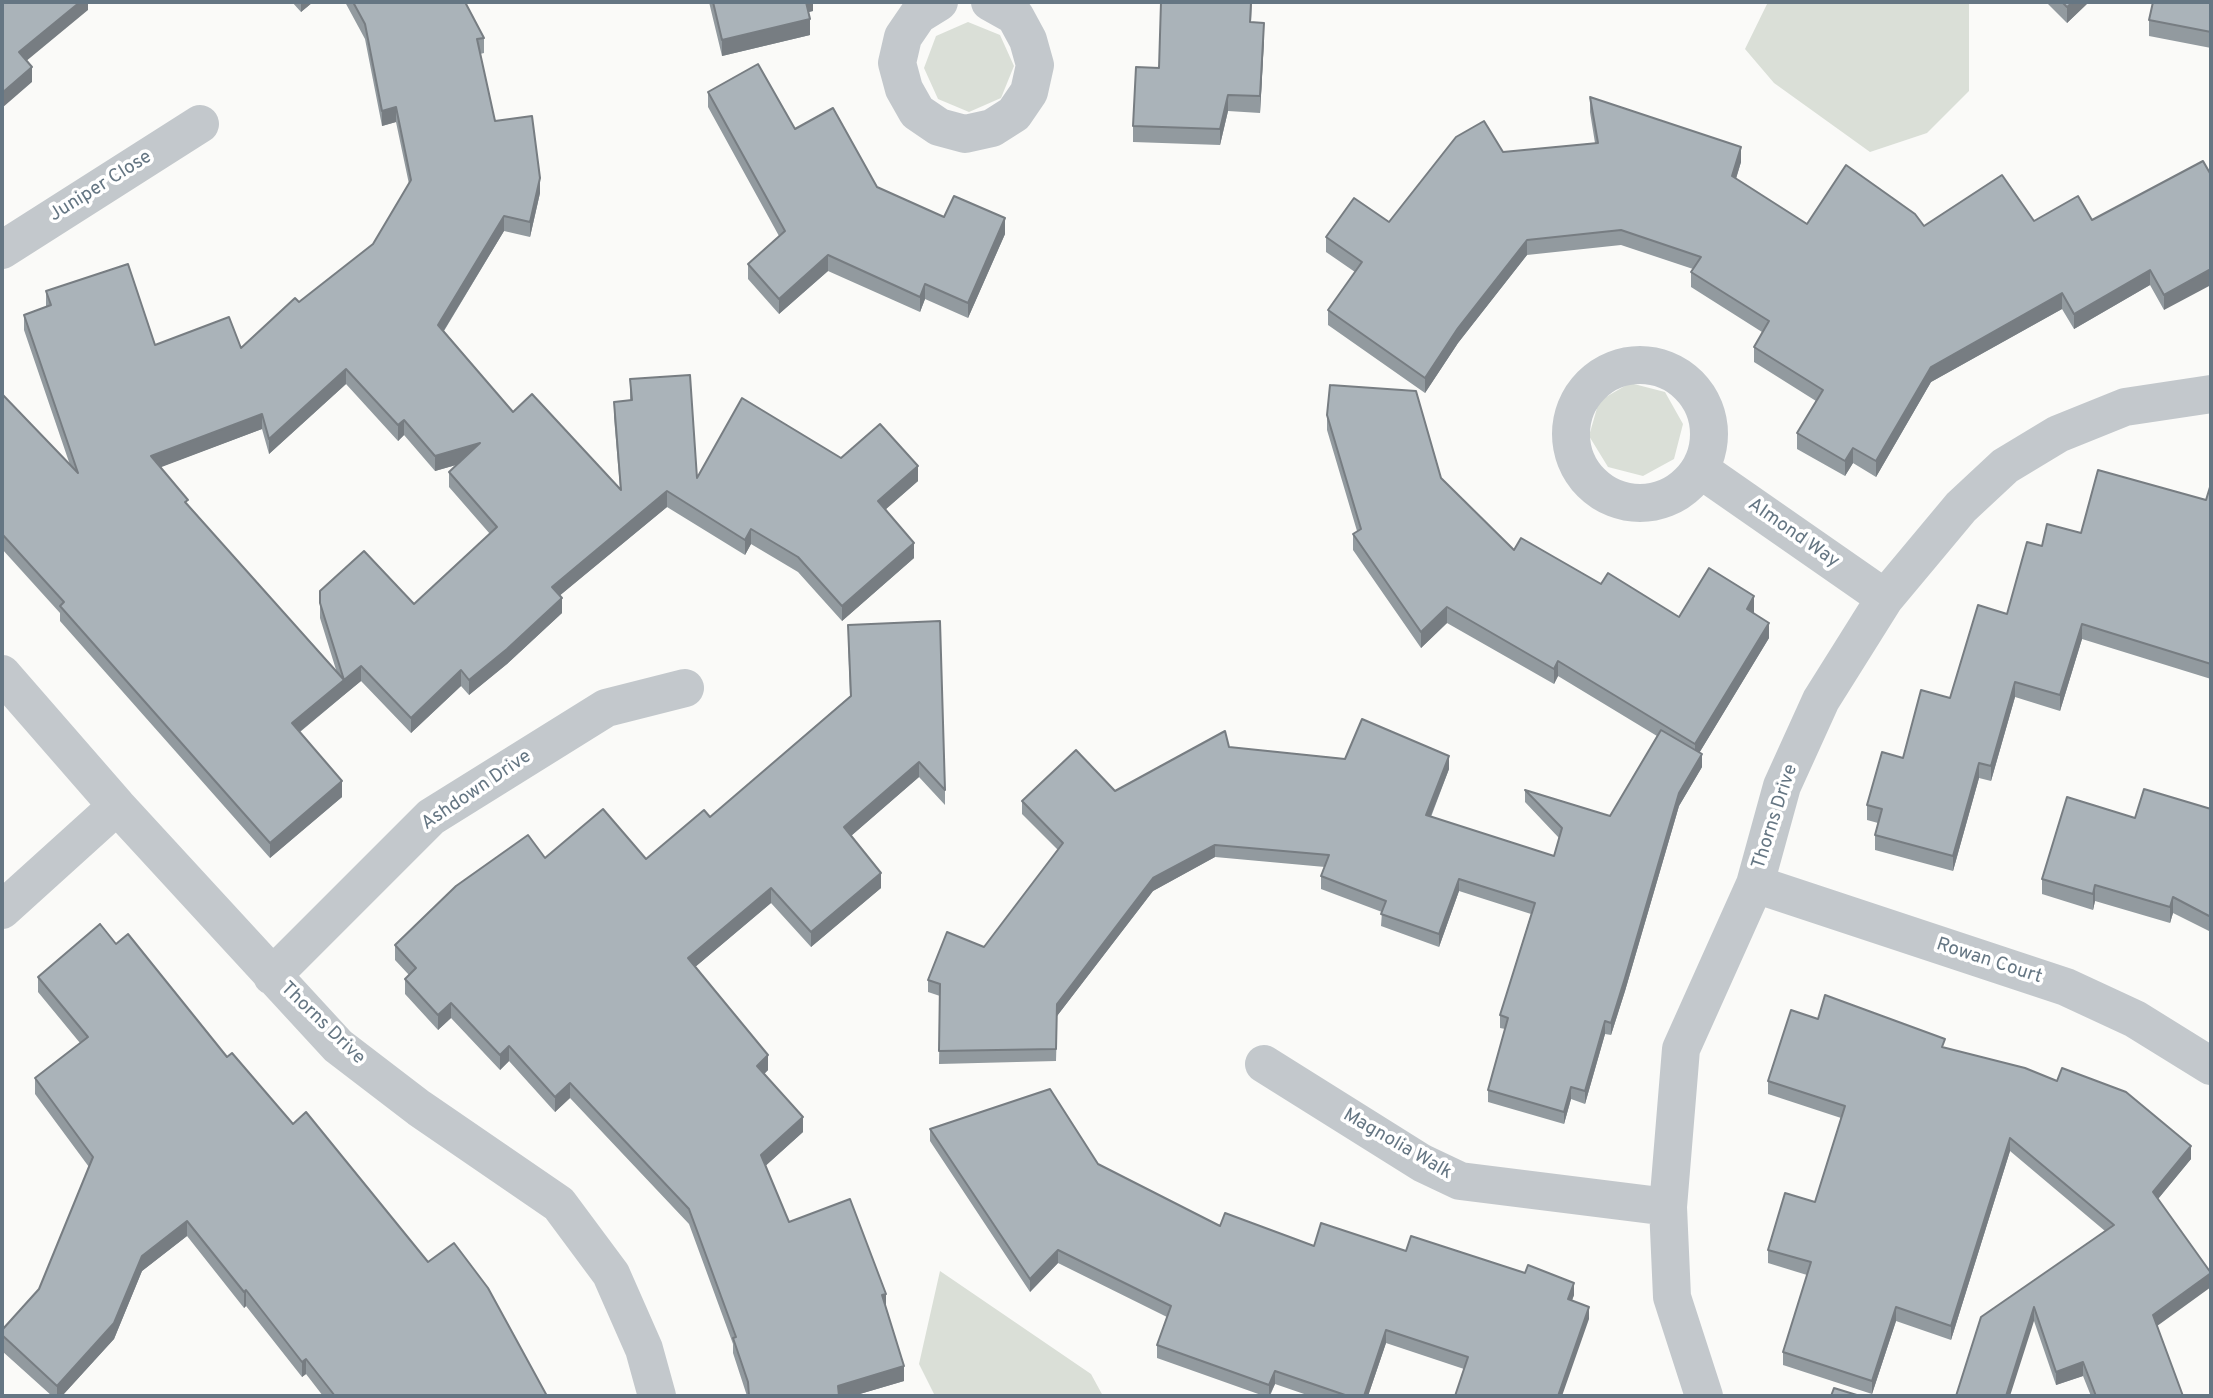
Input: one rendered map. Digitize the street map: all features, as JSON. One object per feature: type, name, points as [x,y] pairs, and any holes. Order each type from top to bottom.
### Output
[{"type":"street","points":[[939,2],[918,15],[904,37],[897,63],[904,89],[917,112],[939,127],[965,134],[992,128],[1014,114],[1029,92],[1035,65],[1028,40],[1016,16],[990,2]]},
{"type":"street","name":"Juniper Close","points":[[2,250],[200,124]]},
{"type":"street","name":"Thorns Drive","points":[[1704,1396],[1672,1297],[1668,1207],[1681,1049],[1755,884],[1782,786],[1815,712],[1885,598],[1961,507],[2005,466],[2058,434],[2125,407],[2211,394]]},
{"type":"street","name":"Almond Way","points":[[1701,470],[1885,598]]},
{"type":"street","name":"Thorns Drive","points":[[2,674],[117,806],[338,1046],[419,1108],[559,1204],[611,1274],[644,1349],[657,1396]]},
{"type":"street","name":"Ashdown Drive","points":[[272,976],[431,817],[606,708],[685,688]]},
{"type":"street","points":[[2,910],[117,806]]},
{"type":"street","name":"Rowan Court","points":[[1755,884],[2066,987],[2135,1018],[2211,1066]]},
{"type":"street","name":"Magnolia Walk","points":[[1264,1064],[1422,1163],[1460,1181],[1668,1207]]},
{"type":"shaded area","points":[[1768,2],[1969,2],[1969,91],[1927,133],[1870,152],[1774,83],[1745,49]]},
{"type":"shaded area","points":[[968,22],[1000,35],[1014,66],[1001,98],[969,112],[938,99],[924,68],[936,36]]},
{"type":"shaded area","points":[[1630,383],[1665,392],[1683,424],[1674,459],[1643,476],[1608,467],[1589,436],[1599,401]]},
{"type":"shaded area","points":[[940,1271],[1091,1374],[1103,1396],[935,1396],[919,1364]]},
{"type":"building","points":[[2,2],[80,2],[19,52],[32,67],[2,93]]},
{"type":"building","points":[[353,2],[465,2],[484,38],[477,39],[495,121],[532,116],[540,178],[530,222],[504,216],[438,325],[513,412],[532,394],[621,490],[614,402],[632,400],[630,379],[690,375],[697,478],[742,398],[841,458],[880,424],[918,466],[878,501],[914,543],[842,606],[798,557],[751,529],[745,540],[667,491],[552,587],[562,598],[507,649],[469,680],[461,670],[411,718],[361,666],[292,723],[342,781],[270,843],[60,606],[64,602],[2,534],[2,394],[78,473],[24,315],[51,305],[46,291],[128,264],[155,345],[229,317],[241,348],[295,298],[299,302],[373,244],[411,180],[396,107],[382,111],[365,24]],"holes":[[[346,369],[398,425],[404,420],[435,456],[480,443],[449,472],[497,527],[414,604],[364,551],[320,591],[320,603],[344,680],[185,502],[188,500],[151,456],[262,414],[269,439]]]},
{"type":"building","points":[[713,2],[806,2],[810,19],[722,40]]},
{"type":"building","points":[[1161,2],[1251,2],[1250,22],[1264,23],[1260,96],[1228,95],[1220,129],[1133,126],[1136,67],[1159,68]]},
{"type":"building","points":[[2153,2],[2211,2],[2211,32],[2149,20]]},
{"type":"building","points":[[758,64],[795,129],[833,108],[877,187],[944,217],[954,196],[1005,218],[968,303],[925,284],[920,297],[828,255],[779,299],[748,264],[785,231],[708,92]]},
{"type":"building","points":[[1590,97],[1741,147],[1732,176],[1807,224],[1846,165],[1915,214],[1924,226],[2002,175],[2034,221],[2078,196],[2092,220],[2203,161],[2211,175],[2211,269],[2164,295],[2150,270],[2074,314],[2062,293],[1931,367],[1876,461],[1853,448],[1845,461],[1797,433],[1823,390],[1754,347],[1769,321],[1691,272],[1701,257],[1621,230],[1527,240],[1458,328],[1425,378],[1328,310],[1362,262],[1326,237],[1354,198],[1389,222],[1456,137],[1484,121],[1503,152],[1598,143]]},
{"type":"building","points":[[1330,385],[1416,391],[1441,478],[1514,550],[1521,538],[1601,584],[1608,573],[1679,617],[1709,568],[1754,596],[1747,609],[1769,623],[1695,744],[1558,661],[1554,669],[1447,607],[1421,632],[1353,534],[1361,529],[1327,415]]},
{"type":"building","points":[[2098,470],[2206,500],[2211,487],[2211,664],[2082,624],[2060,695],[2015,682],[1991,766],[1979,763],[1953,856],[1875,835],[1882,809],[1867,805],[1882,752],[1903,758],[1921,690],[1950,698],[1978,605],[2007,614],[2027,542],[2042,546],[2047,524],[2081,533]]},
{"type":"building","points":[[940,621],[945,790],[919,762],[844,827],[881,873],[811,932],[771,888],[688,958],[768,1055],[757,1066],[803,1117],[761,1155],[789,1222],[850,1199],[886,1294],[882,1295],[904,1366],[838,1386],[839,1396],[749,1396],[748,1382],[733,1338],[736,1337],[689,1209],[570,1083],[555,1097],[509,1046],[500,1055],[451,1003],[438,1015],[405,979],[416,968],[395,945],[456,886],[528,835],[545,858],[603,809],[646,859],[704,810],[710,817],[851,696],[848,625]]},
{"type":"building","points":[[1362,719],[1449,756],[1426,815],[1554,856],[1562,828],[1525,790],[1610,816],[1661,730],[1702,754],[1679,793],[1611,1023],[1605,1021],[1585,1091],[1571,1087],[1564,1112],[1488,1090],[1508,1018],[1500,1015],[1535,903],[1459,879],[1439,934],[1381,914],[1386,901],[1321,876],[1329,855],[1215,845],[1153,878],[1057,1004],[1056,1049],[939,1051],[940,984],[928,980],[947,932],[984,947],[1063,843],[1022,801],[1076,750],[1115,791],[1225,731],[1229,747],[1345,759]]},
{"type":"building","points":[[2144,789],[2211,809],[2211,917],[2173,897],[2170,907],[2095,885],[2093,894],[2042,879],[2067,797],[2135,818]]},
{"type":"building","points":[[100,924],[116,944],[128,934],[227,1057],[232,1053],[293,1124],[306,1112],[428,1262],[454,1243],[488,1288],[547,1396],[335,1396],[306,1359],[302,1362],[246,1290],[244,1292],[187,1221],[142,1256],[114,1323],[57,1386],[2,1335],[2,1330],[39,1289],[93,1157],[35,1078],[88,1037],[38,977]]},
{"type":"building","points":[[1825,995],[1945,1039],[1942,1047],[2025,1068],[2057,1081],[2062,1068],[2126,1092],[2191,1146],[2153,1192],[2211,1273],[2153,1315],[2183,1396],[2096,1396],[2083,1362],[2056,1372],[2034,1307],[2006,1396],[1956,1396],[1981,1317],[2114,1225],[2010,1138],[1951,1326],[1896,1307],[1872,1381],[1783,1352],[1811,1262],[1768,1250],[1785,1193],[1815,1202],[1845,1106],[1768,1081],[1791,1010],[1818,1019]]},
{"type":"building","points":[[1050,1089],[1098,1164],[1220,1226],[1225,1213],[1314,1246],[1321,1223],[1406,1251],[1411,1236],[1525,1273],[1528,1265],[1574,1283],[1568,1299],[1589,1307],[1558,1396],[1455,1396],[1468,1357],[1386,1330],[1364,1396],[1348,1396],[1275,1371],[1269,1385],[1157,1345],[1171,1306],[1058,1250],[1030,1279],[930,1129]]},
{"type":"building","points":[[1834,1388],[1860,1396],[1831,1396]]}]
